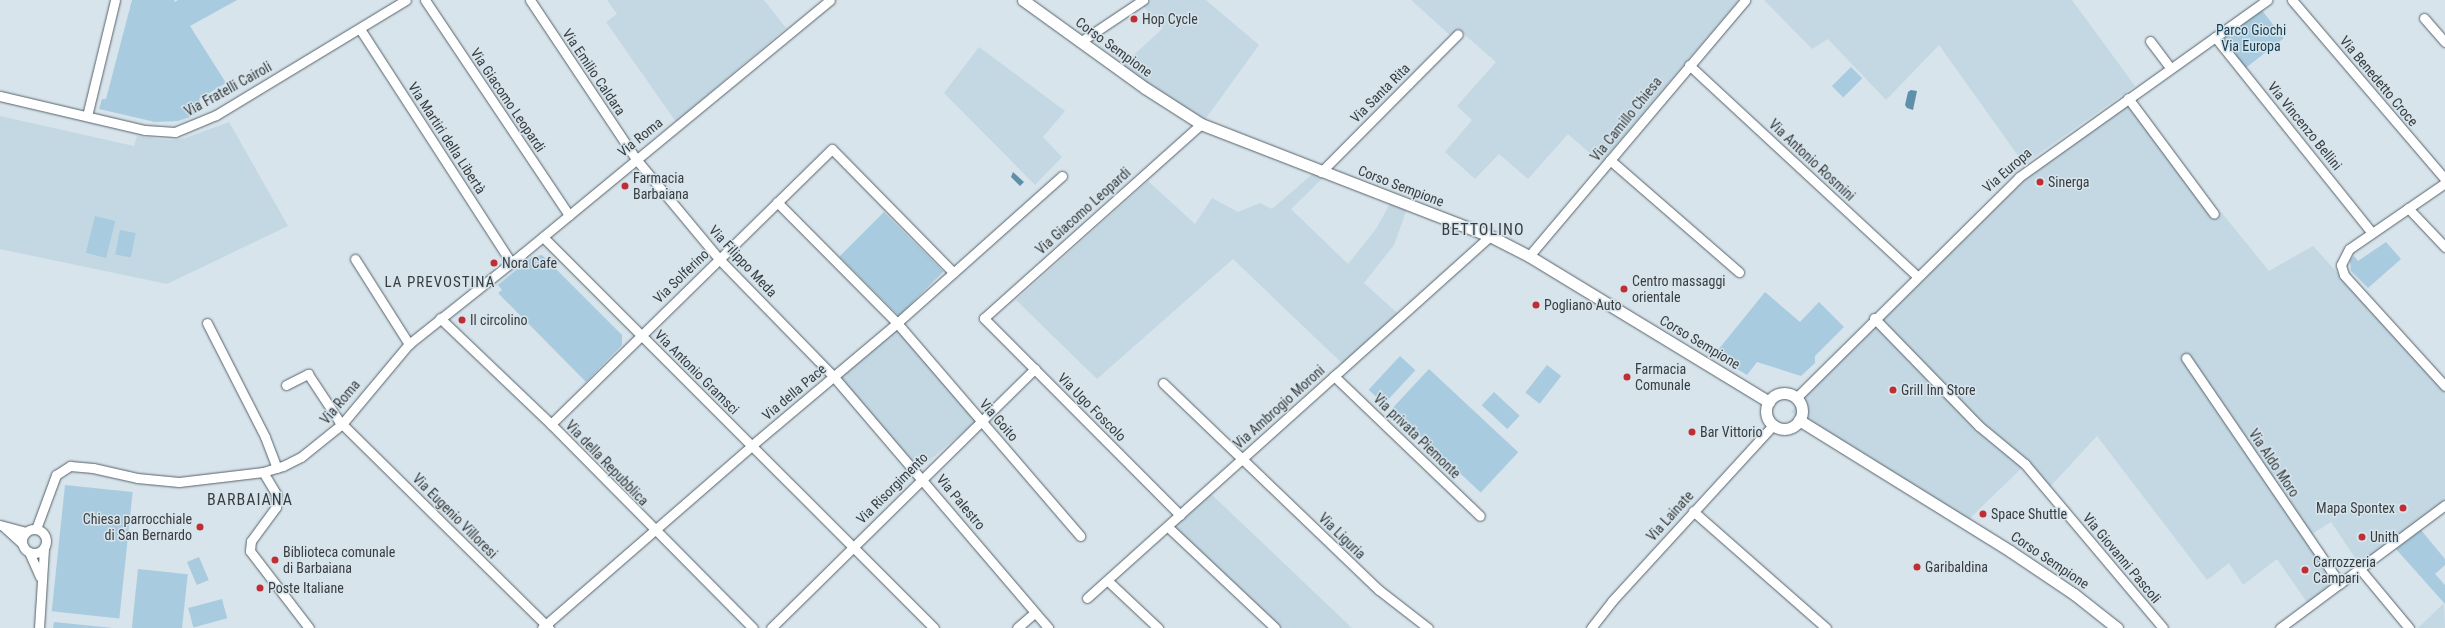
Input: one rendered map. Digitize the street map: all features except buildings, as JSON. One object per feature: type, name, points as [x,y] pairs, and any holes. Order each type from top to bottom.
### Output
[{"type":"main road","name":"Corso Sempione","points":[[1023,0],[1080,42],[1201,124],[1321,172],[1490,236],[1528,256],[1769,402]]},
{"type":"main road","points":[[1782,393],[1796,398],[1801,406],[1799,420],[1787,428],[1773,425],[1767,416],[1769,402],[1782,393]]},
{"type":"main road","name":"Corso Sempione","points":[[1799,420],[2010,551],[2074,594],[2117,628]]},
{"type":"street","points":[[87,116],[115,0]]},
{"type":"street","name":"Via Fratelli Cairoli","points":[[0,96],[156,132],[184,130],[216,115],[406,0]]},
{"type":"street","name":"Via Giacomo Leopardi","points":[[425,0],[569,215]]},
{"type":"street","name":"Via Emilio Caldara","points":[[530,0],[636,159]]},
{"type":"street","name":"Via Roma","points":[[36,529],[56,475],[70,466],[93,468],[137,478],[179,482],[263,472],[277,468],[319,445],[342,424],[409,344],[543,237],[830,0]]},
{"type":"street","points":[[1080,42],[1143,0]]},
{"type":"street","name":"Via Camillo Chiesa","points":[[1528,256],[1745,0]]},
{"type":"street","name":"Via Europa","points":[[1796,398],[1874,318],[2019,177],[2267,0]]},
{"type":"street","name":"Via Benedetto Croce","points":[[2292,0],[2445,179]]},
{"type":"street","points":[[2424,18],[2445,42]]},
{"type":"street","name":"Via Martiri della Libertà","points":[[360,29],[511,262]]},
{"type":"street","name":"Via Santa Rita","points":[[1321,172],[1458,34]]},
{"type":"street","name":"Via Vincenzo Bellini","points":[[2215,37],[2372,233]]},
{"type":"street","points":[[2150,41],[2170,68]]},
{"type":"street","name":"Via Antonio Rosmini","points":[[1689,65],[1917,276]]},
{"type":"street","points":[[2128,98],[2214,214]]},
{"type":"street","name":"Via Giacomo Leopardi","points":[[984,318],[1201,124]]},
{"type":"street","name":"Via Solferino","points":[[551,424],[832,149],[953,272]]},
{"type":"street","name":"Via Filippo Meda","points":[[636,159],[719,259],[834,377]]},
{"type":"street","points":[[1610,160],[1739,272]]},
{"type":"street","name":"Via della Pace","points":[[546,627],[751,446],[897,323],[1062,176]]},
{"type":"street","points":[[2445,183],[2372,233],[2345,253],[2341,259],[2342,270],[2445,386]]},
{"type":"street","name":"Via Goito","points":[[777,202],[897,323],[1080,536]]},
{"type":"street","points":[[2408,208],[2445,247]]},
{"type":"street","name":"Via Ambrogio Moroni","points":[[1088,598],[1490,236]]},
{"type":"street","name":"Via Antonio Gramsci","points":[[543,237],[751,446],[854,546],[934,628]]},
{"type":"street","points":[[355,259],[409,344]]},
{"type":"street","name":"Via della Repubblica","points":[[440,318],[551,424],[654,531],[753,628]]},
{"type":"street","name":"Via Ugo Foscolo","points":[[984,318],[1180,515]]},
{"type":"street","name":"Via Giovanni Pascoli","points":[[1874,318],[1979,426],[2020,460],[2163,628]]},
{"type":"street","points":[[207,323],[265,437],[277,468]]},
{"type":"street","name":"Via Aldo Moro","points":[[2186,358],[2340,584]]},
{"type":"street","name":"Via Risorgimento","points":[[771,628],[922,478],[1035,369]]},
{"type":"street","name":"Via Eugenio Villoresi","points":[[286,385],[308,374],[342,424],[546,627]]},
{"type":"street","name":"Via privata Piemonte","points":[[1334,376],[1480,516]]},
{"type":"street","name":"Via Palestro","points":[[834,377],[922,478],[1048,628]]},
{"type":"street","name":"Via Liguria","points":[[1163,383],[1379,590],[1428,628]]},
{"type":"street","name":"Via Lainate","points":[[1591,628],[1612,601],[1773,425]]},
{"type":"street","points":[[263,472],[277,500],[271,516],[249,546],[250,551],[305,627]]},
{"type":"street","points":[[2280,628],[2445,505]]},
{"type":"street","points":[[1693,511],[1826,628]]},
{"type":"street","points":[[2,526],[26,532],[36,529],[46,536],[40,579],[39,628]]},
{"type":"street","points":[[2,526],[22,542],[29,552],[40,579]]},
{"type":"street","points":[[1168,526],[1275,628]]},
{"type":"street","points":[[22,542],[26,532]]},
{"type":"street","points":[[29,552],[37,553],[44,548]]},
{"type":"street","points":[[2360,569],[2409,628]]},
{"type":"street","points":[[1108,581],[1158,628]]},
{"type":"street","points":[[1017,628],[1034,613]]},
{"type":"shaded area","points":[[607,0],[764,0],[786,28],[676,122],[606,22],[617,14]]},
{"type":"shaded area","points":[[1151,0],[1206,0],[1259,45],[1204,121],[1122,66],[1163,28],[1143,6]]},
{"type":"shaded area","points":[[1411,0],[1739,0],[1601,163],[1568,134],[1528,179],[1499,154],[1475,179],[1445,152],[1472,120],[1457,106],[1496,62],[1458,29],[1451,36]]},
{"type":"shaded area","points":[[1764,0],[2072,0],[2135,86],[2024,164],[1939,45],[1886,100],[1828,39],[1812,49]]},
{"type":"shaded area","points":[[979,47],[1065,111],[1043,137],[1062,157],[1035,185],[944,93]]},
{"type":"shaded area","points":[[1911,90],[1917,91],[1913,110],[1907,108],[1905,105],[1908,92]]},
{"type":"shaded area","points":[[2127,102],[2213,218],[2221,212],[2269,271],[2313,246],[2445,390],[2445,502],[2360,565],[2331,522],[2306,538],[2336,583],[2308,604],[2277,559],[2243,585],[2229,563],[2207,580],[2097,436],[2050,487],[2028,462],[1968,520],[1791,412],[1809,389],[2004,193]]},
{"type":"shaded area","points":[[0,116],[134,146],[137,136],[169,140],[185,138],[229,122],[288,226],[167,284],[0,249]]},
{"type":"shaded area","points":[[1316,171],[1326,175],[1291,209],[1348,264],[1376,229],[1392,200],[1408,206],[1394,245],[1364,283],[1404,319],[1348,369],[1233,259],[1097,379],[1016,300],[1148,181],[1195,224],[1212,198],[1238,212],[1260,203],[1272,209]]},
{"type":"shaded area","points":[[1013,172],[1024,182],[1020,186],[1011,177]]},
{"type":"shaded area","points":[[897,327],[976,421],[917,471],[838,376]]},
{"type":"shaded area","points":[[1208,491],[1352,628],[1276,628],[1169,527]]},
{"type":"shaded area","points":[[2444,603],[2445,628],[2418,628]]},
{"type":"green space","points":[[132,0],[174,0],[175,2],[178,0],[237,0],[190,26],[226,83],[199,99],[203,109],[190,117],[178,121],[155,122],[99,109],[102,99],[106,99]]},
{"type":"green space","name":"Parco Giochi Via Europa","points":[[2261,9],[2284,38],[2244,70],[2221,40]]},
{"type":"green space","points":[[1851,67],[1862,78],[1843,97],[1832,86]]},
{"type":"green space","points":[[884,212],[943,271],[899,316],[839,257]]},
{"type":"green space","points":[[95,216],[115,221],[106,258],[86,253]]},
{"type":"green space","points":[[120,230],[136,233],[131,258],[115,255]]},
{"type":"green space","points":[[2386,242],[2401,259],[2368,288],[2351,271],[2350,260],[2354,256],[2358,261]]},
{"type":"green space","points":[[542,255],[622,335],[622,345],[586,382],[498,293],[502,290],[498,285],[532,257]]},
{"type":"green space","points":[[1765,292],[1800,322],[1819,302],[1844,327],[1815,356],[1815,363],[1801,376],[1757,362],[1747,375],[1714,355]]},
{"type":"green space","points":[[1400,356],[1415,370],[1384,404],[1369,390]]},
{"type":"green space","points":[[1547,365],[1561,376],[1540,404],[1525,393]]},
{"type":"green space","points":[[1429,369],[1518,452],[1481,492],[1391,409]]},
{"type":"green space","points":[[1494,392],[1520,416],[1507,429],[1482,405]]},
{"type":"green space","points":[[65,485],[133,492],[119,618],[52,611]]},
{"type":"green space","points":[[2421,530],[2445,559],[2445,565],[2435,574],[2445,585],[2445,604],[2396,549]]},
{"type":"green space","points":[[199,557],[209,580],[197,585],[187,562]]},
{"type":"green space","points":[[138,569],[188,574],[182,628],[132,628]]},
{"type":"green space","points":[[222,599],[227,618],[193,627],[188,608]]},
{"type":"green space","points":[[54,622],[113,628],[53,628]]},
{"type":"place","name":"Hop Cycle","points":[[1134,19]]},
{"type":"place","name":"Sinerga","points":[[2040,182]]},
{"type":"place","name":"Farmacia Barbaiana","points":[[625,186]]},
{"type":"place","name":"Nora Cafe","points":[[494,263]]},
{"type":"place","name":"Centro massaggi orientale","points":[[1624,289]]},
{"type":"place","name":"Pogliano Auto","points":[[1536,305]]},
{"type":"place","name":"Il circolino","points":[[462,320]]},
{"type":"place","name":"Farmacia Comunale","points":[[1627,377]]},
{"type":"place","name":"Grill Inn Store","points":[[1893,390]]},
{"type":"place","name":"Bar Vittorio","points":[[1692,432]]},
{"type":"place","name":"Mapa Spontex","points":[[2403,508]]},
{"type":"place","name":"Space Shuttle","points":[[1983,514]]},
{"type":"place","name":"Chiesa parrocchiale di San Bernardo","points":[[200,527]]},
{"type":"place","name":"Unith","points":[[2362,537]]},
{"type":"place","name":"Biblioteca comunale di Barbaiana","points":[[275,560]]},
{"type":"place","name":"Garibaldina","points":[[1917,567]]},
{"type":"place","name":"Carrozzeria Campari","points":[[2305,570]]},
{"type":"place","name":"Poste Italiane","points":[[260,588]]},
{"type":"district","name":"BETTOLINO","points":[[1483,230]]},
{"type":"district","name":"LA PREVOSTINA","points":[[440,283]]},
{"type":"district","name":"BARBAIANA","points":[[250,500]]}]
